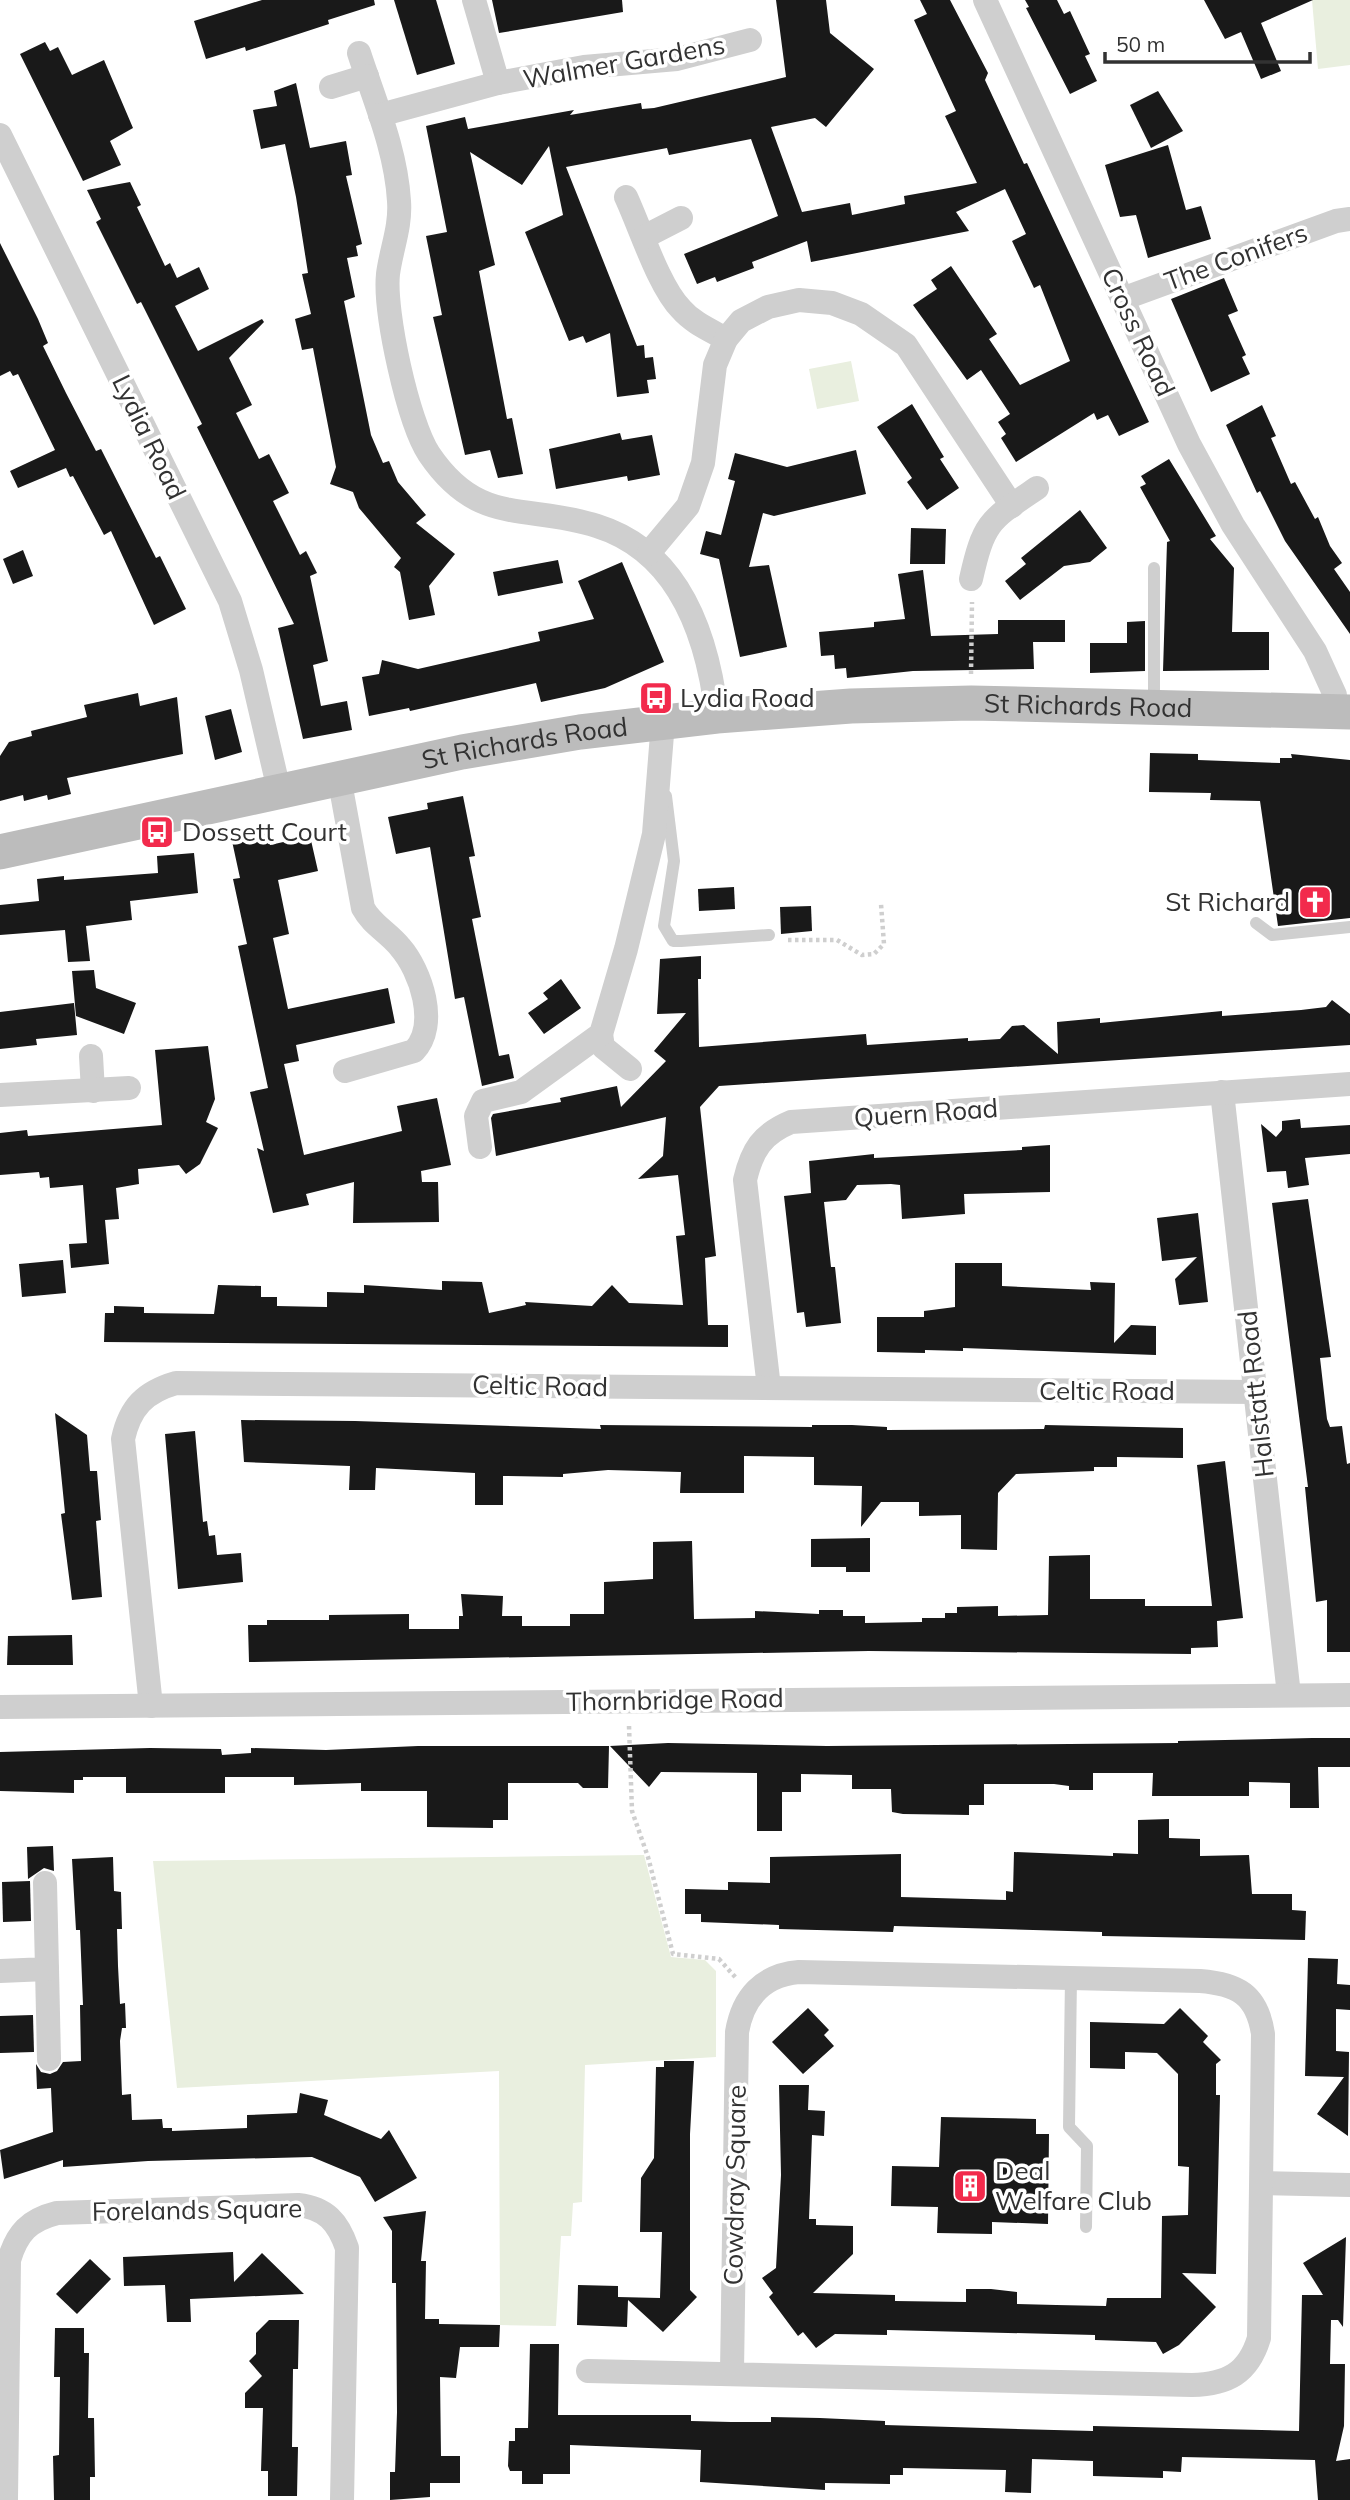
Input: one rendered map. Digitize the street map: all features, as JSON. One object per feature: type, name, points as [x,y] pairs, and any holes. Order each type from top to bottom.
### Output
[{"type":"street","name":"Walmer Gardens","points":[[474,0],[498,83]]},
{"type":"street","name":"Cross Road","points":[[985,0],[1209,483],[1315,651],[1335,695],[1331,710]]},
{"type":"street","name":"Walmer Gardens","points":[[380,115],[498,83],[584,67],[677,59],[750,40]]},
{"type":"street","points":[[331,87],[363,65],[396,170],[400,205],[397,238],[388,274],[389,307],[412,415],[428,451],[451,483],[480,501],[518,514],[596,525],[623,536],[648,554],[673,582],[699,627],[712,673],[718,716]]},
{"type":"street","name":"Lydia Road","points":[[0,135],[230,601],[251,670],[279,790]]},
{"type":"street","points":[[626,197],[680,309],[699,324],[726,339]]},
{"type":"street","points":[[644,236],[681,218]]},
{"type":"street","name":"The Conifers","points":[[1122,299],[1336,220],[1350,219]]},
{"type":"street","points":[[648,554],[688,506],[704,463],[715,365],[726,339],[741,321],[768,307],[799,300],[832,303],[861,314],[906,345],[1012,506]]},
{"type":"street","points":[[971,579],[978,546],[991,520],[1037,488]]},
{"type":"street","name":"St Richards Road","points":[[0,852],[339,777],[527,741],[718,716],[851,706],[971,703],[1331,710]]},
{"type":"street","points":[[630,1069],[603,1047],[601,1034],[626,949],[654,834],[662,761],[663,722]]},
{"type":"street","points":[[339,777],[363,908],[370,921],[398,944],[411,961],[417,974],[427,1025],[421,1044],[414,1051],[345,1071]]},
{"type":"street","points":[[480,1147],[476,1116],[483,1101],[521,1091],[601,1034]]},
{"type":"street","points":[[90,1056],[93,1091]]},
{"type":"street","name":"Quern Road","points":[[769,1388],[745,1180],[758,1142],[773,1130],[791,1122],[1350,1084]]},
{"type":"street","points":[[0,1095],[129,1088]]},
{"type":"street","name":"Halstatt Road","points":[[1222,1092],[1289,1695]]},
{"type":"street","name":"Celtic Road","points":[[151,1706],[123,1439],[128,1418],[140,1400],[155,1389],[176,1383],[1256,1392]]},
{"type":"street","name":"Thornbridge Road","points":[[0,1707],[1350,1695]]},
{"type":"street","points":[[45,1883],[50,2059]]},
{"type":"street","points":[[0,1971],[47,1969]]},
{"type":"street","points":[[588,2371],[732,2372],[1192,2385],[1230,2380],[1249,2362],[1259,2338],[1263,2034],[1261,2017],[1252,2001],[1237,1989],[1220,1983],[799,1972],[781,1974],[764,1983],[751,1995]]},
{"type":"street","name":"Cowdray Square","points":[[732,2372],[737,2032],[740,2013],[751,1995]]},
{"type":"street","points":[[1263,2183],[1350,2185]]},
{"type":"street","name":"Forelands Square","points":[[6,2500],[3,2471],[9,2260],[15,2242],[25,2228],[38,2217],[57,2213],[315,2207],[331,2216],[341,2230],[347,2248],[342,2500]]},
{"type":"lane","points":[[1154,568],[1154,706]]},
{"type":"lane","points":[[662,761],[674,861],[664,926],[667,934],[673,941],[769,935]]},
{"type":"lane","points":[[1256,923],[1272,935],[1350,927]]},
{"type":"lane","points":[[1071,1978],[1069,2126],[1087,2146],[1086,2227]]},
{"type":"path","points":[[971,579],[971,703]]},
{"type":"path","points":[[769,935],[795,942],[837,940],[862,955],[874,954],[884,944],[881,904]]},
{"type":"path","points":[[629,1700],[632,1811],[648,1857],[673,1954],[719,1959],[751,1995]]},
{"type":"green space","points":[[1312,0],[1350,0],[1350,65],[1318,69]]},
{"type":"green space","points":[[851,361],[859,401],[817,409],[809,369]]},
{"type":"green space","points":[[644,1855],[671,1957],[705,1960],[716,1971],[716,2057],[585,2065],[582,2202],[573,2203],[571,2236],[561,2236],[556,2326],[500,2325],[499,2071],[177,2088],[153,1861]]},
{"type":"building","points":[[262,0],[374,0],[375,5],[328,20],[329,24],[246,51],[245,47],[206,59],[194,21]]},
{"type":"building","points":[[394,0],[436,0],[455,64],[417,75]]},
{"type":"building","points":[[492,0],[622,0],[623,12],[499,33]]},
{"type":"building","points":[[776,0],[826,0],[830,33],[874,69],[826,127],[815,118],[771,127],[802,212],[850,203],[852,215],[905,204],[904,196],[977,183],[945,116],[956,111],[914,20],[927,14],[920,0],[950,0],[988,73],[985,80],[1149,422],[1119,436],[1108,415],[1097,420],[1094,413],[1016,462],[1001,438],[1006,434],[998,422],[1010,414],[981,370],[967,380],[913,305],[937,289],[931,280],[951,266],[997,334],[989,339],[1020,385],[1070,361],[1040,285],[1034,288],[1012,241],[1026,234],[1005,189],[956,212],[969,231],[811,262],[807,241],[752,262],[754,268],[717,282],[715,277],[697,284],[684,254],[778,216],[751,139],[669,155],[667,148],[566,167],[637,346],[644,345],[645,358],[653,357],[656,379],[647,380],[649,393],[617,397],[610,333],[586,343],[583,336],[569,341],[525,232],[563,215],[549,146],[522,185],[470,152],[495,265],[479,271],[507,419],[512,418],[523,474],[498,478],[490,450],[465,455],[433,317],[442,315],[426,236],[447,232],[426,126],[465,117],[468,129],[574,110],[570,115],[641,103],[642,109],[654,108],[786,77]]},
{"type":"building","points":[[1025,0],[1057,0],[1064,14],[1070,11],[1090,54],[1085,56],[1097,81],[1070,94],[1026,8],[1029,7]]},
{"type":"building","points":[[1204,0],[1313,0],[1261,23],[1281,71],[1261,79],[1241,32],[1225,39]]},
{"type":"building","points":[[45,42],[50,51],[58,47],[72,75],[104,60],[133,128],[110,141],[121,165],[83,181],[20,54]]},
{"type":"building","points":[[296,83],[310,148],[346,141],[352,175],[346,176],[362,244],[356,246],[358,256],[347,258],[355,297],[344,301],[371,435],[383,463],[389,461],[398,482],[426,515],[416,523],[455,554],[429,586],[435,615],[409,620],[400,572],[394,567],[401,558],[359,508],[353,492],[330,484],[336,467],[313,348],[302,350],[295,319],[311,314],[302,274],[308,273],[296,197],[285,144],[261,149],[253,110],[277,106],[274,91]]},
{"type":"building","points":[[1158,91],[1183,131],[1151,148],[1130,105]]},
{"type":"building","points":[[1168,145],[1186,210],[1201,206],[1211,239],[1148,258],[1136,215],[1120,217],[1105,165]]},
{"type":"building","points":[[130,182],[141,205],[137,207],[165,266],[170,263],[177,278],[199,267],[209,289],[175,306],[198,351],[262,319],[264,322],[229,358],[252,405],[236,413],[259,459],[269,454],[289,493],[273,501],[300,555],[306,551],[317,573],[310,576],[328,661],[313,665],[321,706],[347,701],[352,730],[303,739],[278,628],[294,624],[197,427],[202,424],[141,302],[137,304],[96,222],[101,219],[87,190]]},
{"type":"building","points":[[0,243],[38,319],[48,343],[43,346],[66,393],[96,451],[101,449],[156,558],[160,556],[186,609],[154,625],[111,531],[104,535],[73,476],[70,477],[66,468],[18,488],[10,471],[55,450],[18,374],[13,376],[10,371],[0,376]]},
{"type":"building","points":[[1224,278],[1238,311],[1228,315],[1246,355],[1242,357],[1250,374],[1211,392],[1171,299]]},
{"type":"building","points":[[912,404],[944,457],[940,459],[959,488],[927,510],[907,482],[912,478],[877,427]]},
{"type":"building","points":[[1262,405],[1276,436],[1271,438],[1291,484],[1295,482],[1315,519],[1318,517],[1330,546],[1342,563],[1334,569],[1350,592],[1350,634],[1285,541],[1260,491],[1257,493],[1226,425]]},
{"type":"building","points":[[620,433],[622,440],[652,435],[660,475],[628,481],[627,476],[556,489],[549,449]]},
{"type":"building","points":[[856,450],[866,494],[774,516],[763,513],[749,567],[769,565],[787,647],[740,657],[719,559],[700,554],[706,531],[721,535],[735,481],[728,479],[735,453],[787,467]]},
{"type":"building","points":[[1169,459],[1216,536],[1210,539],[1234,568],[1232,632],[1269,632],[1269,670],[1163,671],[1167,542],[1170,541],[1140,487],[1146,484],[1141,476]]},
{"type":"building","points":[[1080,510],[1107,548],[1090,562],[1064,566],[1020,600],[1005,581],[1026,564],[1021,558]]},
{"type":"building","points":[[911,528],[946,529],[945,564],[910,564]]},
{"type":"building","points":[[23,550],[33,576],[13,584],[3,559]]},
{"type":"building","points":[[558,560],[563,583],[498,596],[493,572]]},
{"type":"building","points":[[622,562],[664,662],[605,688],[541,702],[536,683],[410,711],[409,708],[369,716],[362,677],[379,674],[382,660],[418,669],[540,641],[538,632],[594,619],[578,581]]},
{"type":"building","points":[[923,570],[931,636],[998,634],[998,620],[1065,620],[1065,642],[1033,642],[1034,669],[913,671],[847,678],[846,668],[835,669],[834,655],[821,656],[819,632],[874,627],[874,622],[905,619],[898,574]]},
{"type":"building","points":[[1145,621],[1145,671],[1090,673],[1090,643],[1127,643],[1127,622]]},
{"type":"building","points":[[138,693],[140,706],[177,697],[183,754],[67,778],[71,794],[48,800],[47,795],[24,801],[23,795],[0,801],[0,756],[9,742],[32,736],[31,731],[87,717],[84,705]]},
{"type":"building","points":[[231,709],[242,752],[215,760],[205,716]]},
{"type":"building","points":[[1150,753],[1198,754],[1198,760],[1280,763],[1280,758],[1292,758],[1291,754],[1350,760],[1350,918],[1278,926],[1260,801],[1210,800],[1211,793],[1149,792]]},
{"type":"building","points":[[463,796],[475,856],[469,857],[481,917],[472,919],[499,1056],[509,1054],[514,1078],[482,1086],[464,997],[455,999],[430,847],[396,854],[388,817],[428,809],[427,803]]},
{"type":"building","points":[[268,833],[270,845],[310,836],[318,871],[278,880],[289,934],[273,938],[288,1009],[388,988],[395,1023],[296,1045],[299,1061],[284,1064],[304,1155],[402,1131],[397,1106],[437,1098],[451,1165],[421,1171],[422,1182],[438,1182],[439,1222],[353,1223],[354,1182],[306,1194],[309,1205],[273,1213],[257,1148],[264,1151],[250,1092],[268,1088],[238,946],[247,944],[233,879],[240,878],[232,841]]},
{"type":"building","points":[[194,853],[198,893],[130,901],[132,920],[86,926],[90,961],[68,962],[65,930],[0,935],[0,905],[39,901],[37,879],[64,876],[64,880],[158,873],[157,856]]},
{"type":"building","points":[[734,887],[735,909],[699,911],[698,889]]},
{"type":"building","points":[[811,906],[812,931],[781,934],[780,907]]},
{"type":"building","points":[[701,956],[701,979],[698,979],[699,1047],[866,1034],[867,1045],[968,1038],[968,1041],[1000,1039],[1012,1026],[1024,1025],[1058,1054],[1057,1022],[1100,1018],[1100,1023],[1222,1011],[1222,1016],[1301,1010],[1326,1007],[1332,1000],[1350,1014],[1350,1045],[719,1086],[700,1107],[716,1256],[705,1258],[708,1325],[728,1325],[728,1347],[104,1342],[105,1313],[114,1313],[114,1306],[144,1307],[144,1313],[214,1314],[218,1285],[261,1286],[261,1297],[277,1297],[277,1306],[327,1307],[327,1292],[364,1293],[364,1285],[442,1290],[442,1281],[482,1282],[489,1313],[526,1305],[525,1302],[592,1306],[612,1285],[629,1303],[683,1305],[676,1236],[685,1235],[678,1175],[638,1179],[663,1156],[666,1117],[496,1156],[491,1118],[493,1114],[561,1102],[560,1098],[617,1086],[621,1107],[666,1061],[654,1051],[686,1013],[657,1014],[660,959]]},
{"type":"building","points":[[94,970],[96,988],[136,1003],[124,1034],[76,1016],[72,971]]},
{"type":"building","points":[[561,979],[581,1008],[544,1034],[528,1013],[548,999],[543,993]]},
{"type":"building","points":[[74,1003],[77,1035],[36,1039],[37,1045],[0,1049],[0,1012]]},
{"type":"building","points":[[208,1046],[215,1099],[206,1122],[218,1128],[200,1164],[186,1174],[179,1165],[138,1169],[139,1184],[116,1188],[119,1219],[105,1220],[109,1264],[71,1268],[69,1244],[87,1243],[83,1185],[50,1188],[49,1177],[40,1178],[39,1172],[0,1175],[0,1133],[27,1130],[28,1136],[162,1125],[155,1050]]},
{"type":"building","points":[[1300,1119],[1301,1128],[1350,1125],[1350,1154],[1305,1158],[1309,1185],[1288,1188],[1286,1171],[1267,1172],[1261,1124],[1276,1137],[1282,1130],[1282,1121]]},
{"type":"building","points":[[1050,1145],[1050,1192],[964,1194],[965,1214],[902,1219],[900,1185],[891,1184],[857,1185],[846,1200],[824,1202],[831,1267],[835,1267],[841,1323],[806,1327],[804,1312],[797,1313],[784,1196],[811,1193],[809,1161],[874,1154],[874,1158],[1022,1150],[1022,1147]]},
{"type":"building","points":[[1308,1199],[1331,1357],[1320,1358],[1327,1419],[1330,1427],[1342,1426],[1347,1464],[1350,1463],[1350,1652],[1327,1652],[1327,1600],[1316,1602],[1305,1487],[1308,1487],[1272,1203]]},
{"type":"building","points":[[1198,1213],[1208,1302],[1179,1305],[1175,1279],[1197,1257],[1162,1261],[1157,1218]]},
{"type":"building","points":[[63,1260],[66,1293],[22,1297],[19,1264]]},
{"type":"building","points":[[955,1263],[1002,1263],[1002,1286],[1091,1290],[1090,1282],[1115,1283],[1114,1343],[1131,1325],[1156,1326],[1156,1355],[963,1348],[963,1351],[925,1350],[925,1353],[877,1352],[877,1317],[924,1317],[924,1311],[955,1307]]},
{"type":"building","points":[[55,1413],[87,1435],[90,1471],[97,1471],[101,1520],[96,1521],[102,1597],[72,1600],[61,1514],[65,1513]]},
{"type":"building","points":[[241,1420],[601,1429],[600,1425],[852,1425],[887,1427],[887,1430],[1044,1429],[1045,1425],[1183,1428],[1183,1458],[1117,1457],[1117,1467],[1094,1467],[1094,1471],[1016,1474],[998,1493],[997,1550],[961,1549],[961,1515],[919,1516],[919,1502],[881,1502],[861,1527],[862,1486],[814,1485],[814,1457],[744,1456],[744,1493],[680,1493],[681,1472],[608,1470],[563,1474],[563,1477],[503,1476],[503,1505],[475,1505],[475,1473],[376,1468],[375,1490],[349,1490],[350,1466],[244,1462]]},
{"type":"building","points":[[195,1431],[203,1522],[207,1521],[209,1536],[215,1535],[217,1555],[241,1553],[243,1582],[178,1589],[165,1434]]},
{"type":"building","points":[[1225,1461],[1243,1618],[1217,1621],[1218,1647],[1191,1648],[1191,1654],[869,1651],[249,1662],[248,1625],[267,1625],[267,1620],[329,1620],[329,1615],[409,1614],[409,1629],[459,1629],[459,1616],[463,1616],[461,1594],[503,1596],[502,1616],[522,1616],[522,1626],[570,1626],[570,1614],[604,1614],[604,1582],[653,1579],[653,1542],[692,1541],[694,1619],[755,1618],[755,1611],[819,1614],[819,1610],[843,1610],[843,1616],[865,1616],[865,1623],[922,1622],[922,1618],[945,1618],[945,1613],[957,1613],[957,1607],[998,1606],[998,1616],[1048,1615],[1049,1556],[1090,1555],[1090,1599],[1145,1599],[1145,1606],[1212,1606],[1197,1465]]},
{"type":"building","points":[[870,1538],[870,1572],[846,1572],[846,1567],[811,1567],[811,1539]]},
{"type":"building","points":[[72,1635],[73,1665],[7,1665],[8,1636]]},
{"type":"building","points":[[1350,1738],[1350,1767],[1318,1767],[1319,1808],[1290,1808],[1290,1783],[1249,1782],[1249,1796],[1152,1796],[1153,1773],[1093,1773],[1093,1790],[1069,1790],[1069,1786],[1054,1784],[984,1784],[984,1805],[969,1805],[969,1815],[903,1814],[892,1812],[891,1789],[852,1789],[852,1775],[801,1774],[801,1792],[782,1792],[782,1831],[757,1831],[757,1773],[661,1772],[649,1787],[610,1746],[668,1743],[827,1746],[1178,1743]]},
{"type":"building","points":[[418,1746],[609,1746],[608,1788],[583,1788],[578,1783],[508,1783],[508,1820],[493,1820],[493,1828],[427,1827],[427,1791],[361,1791],[361,1783],[294,1785],[294,1777],[225,1777],[225,1793],[126,1793],[126,1777],[83,1777],[83,1780],[74,1780],[74,1793],[0,1791],[0,1752],[150,1748],[221,1749],[222,1755],[251,1753],[251,1748],[326,1750]]},
{"type":"building","points":[[1169,1819],[1169,1838],[1200,1839],[1200,1856],[1249,1855],[1252,1894],[1292,1894],[1292,1910],[1306,1911],[1305,1940],[1102,1936],[1102,1932],[894,1926],[893,1932],[779,1929],[779,1925],[701,1922],[701,1914],[685,1914],[685,1889],[728,1890],[728,1882],[770,1883],[770,1857],[901,1854],[901,1897],[1006,1900],[1006,1891],[1013,1892],[1014,1852],[1113,1856],[1113,1853],[1138,1854],[1138,1820]]},
{"type":"building","points":[[53,1846],[54,1871],[44,1868],[28,1879],[27,1847]]},
{"type":"building","points":[[113,1857],[114,1891],[121,1892],[122,1929],[117,1929],[118,1966],[120,2004],[125,2003],[126,2028],[122,2028],[120,2041],[122,2095],[131,2094],[132,2120],[162,2119],[163,2128],[172,2128],[172,2131],[247,2128],[247,2115],[297,2113],[300,2093],[328,2100],[324,2115],[381,2139],[389,2130],[417,2178],[375,2202],[360,2177],[312,2157],[148,2161],[63,2167],[63,2160],[4,2179],[0,2150],[53,2132],[51,2088],[37,2089],[36,2064],[41,2072],[50,2074],[57,2071],[63,2062],[81,2061],[80,2005],[83,2005],[80,1930],[76,1930],[72,1859]]},
{"type":"building","points":[[30,1881],[31,1921],[3,1922],[2,1882]]},
{"type":"building","points":[[1308,1958],[1338,1959],[1337,1984],[1350,1985],[1350,2010],[1336,2009],[1336,2051],[1349,2052],[1348,2136],[1317,2114],[1344,2077],[1305,2076]]},
{"type":"building","points":[[808,2008],[829,2030],[824,2035],[834,2046],[803,2074],[772,2042]]},
{"type":"building","points":[[1180,2008],[1208,2036],[1203,2042],[1221,2060],[1216,2064],[1216,2095],[1220,2095],[1216,2274],[1182,2273],[1216,2307],[1179,2345],[1163,2354],[1156,2342],[1095,2340],[1095,2335],[887,2330],[887,2335],[835,2334],[816,2348],[803,2332],[798,2336],[769,2297],[773,2293],[762,2278],[776,2268],[781,2175],[779,2085],[809,2085],[808,2110],[825,2111],[824,2136],[812,2135],[809,2219],[816,2219],[816,2225],[853,2226],[853,2254],[813,2293],[895,2295],[895,2301],[966,2302],[966,2289],[991,2289],[1017,2292],[1017,2304],[1106,2306],[1107,2298],[1161,2298],[1162,2216],[1188,2215],[1189,2167],[1178,2166],[1178,2074],[1157,2053],[1125,2052],[1125,2069],[1090,2068],[1090,2022],[1164,2024]]},
{"type":"building","points":[[33,2015],[34,2052],[0,2053],[0,2016]]},
{"type":"building","points":[[664,2061],[694,2061],[690,2134],[690,2290],[697,2297],[663,2332],[628,2300],[627,2327],[577,2325],[578,2285],[618,2286],[618,2297],[660,2298],[662,2232],[640,2232],[641,2178],[654,2158],[656,2067],[664,2067]]},
{"type":"building","name":"Deal Welfare Club","points":[[941,2117],[1036,2119],[1036,2134],[1049,2134],[1048,2224],[992,2222],[992,2234],[937,2233],[938,2207],[891,2206],[892,2166],[939,2167]]},
{"type":"building","points":[[426,2211],[421,2261],[426,2261],[425,2319],[439,2319],[439,2324],[500,2325],[499,2347],[460,2347],[456,2378],[440,2377],[441,2456],[460,2456],[460,2483],[430,2483],[430,2497],[390,2500],[390,2472],[395,2472],[397,2412],[396,2283],[392,2283],[392,2231],[383,2217]]},
{"type":"building","points":[[1346,2237],[1343,2327],[1338,2320],[1331,2320],[1330,2364],[1345,2364],[1344,2426],[1336,2461],[1350,2459],[1350,2500],[1318,2500],[1315,2460],[1182,2457],[1181,2472],[1163,2471],[1163,2478],[1093,2476],[1093,2461],[1032,2459],[1031,2493],[1005,2492],[1006,2470],[903,2468],[903,2475],[890,2475],[890,2484],[825,2483],[825,2490],[700,2482],[701,2450],[570,2445],[570,2474],[543,2474],[543,2484],[522,2484],[522,2471],[510,2471],[508,2466],[509,2441],[515,2441],[515,2428],[528,2428],[530,2344],[559,2344],[558,2415],[691,2415],[691,2421],[731,2422],[771,2422],[771,2417],[820,2418],[885,2421],[885,2425],[1093,2431],[1093,2426],[1299,2431],[1302,2295],[1323,2295],[1303,2263]]},
{"type":"building","points":[[233,2252],[234,2282],[262,2253],[304,2294],[190,2299],[191,2322],[167,2322],[165,2285],[124,2286],[123,2257]]},
{"type":"building","points":[[90,2259],[111,2279],[77,2314],[56,2294]]},
{"type":"building","points":[[269,2320],[299,2320],[298,2369],[293,2369],[292,2447],[298,2447],[297,2496],[268,2496],[268,2471],[261,2471],[263,2408],[245,2408],[245,2393],[262,2376],[249,2361],[256,2354],[256,2333]]},
{"type":"building","points":[[55,2328],[84,2328],[84,2353],[89,2353],[88,2418],[94,2418],[95,2477],[90,2477],[90,2500],[54,2500],[53,2456],[59,2455],[60,2377],[54,2377]]},
{"type":"place","name":"Lydia Road","points":[[656,698]]},
{"type":"place","name":"Dossett Court","points":[[157,832]]},
{"type":"place","name":"St Richard","points":[[1315,902]]},
{"type":"place","name":"Deal Welfare Club","points":[[970,2186]]}]
